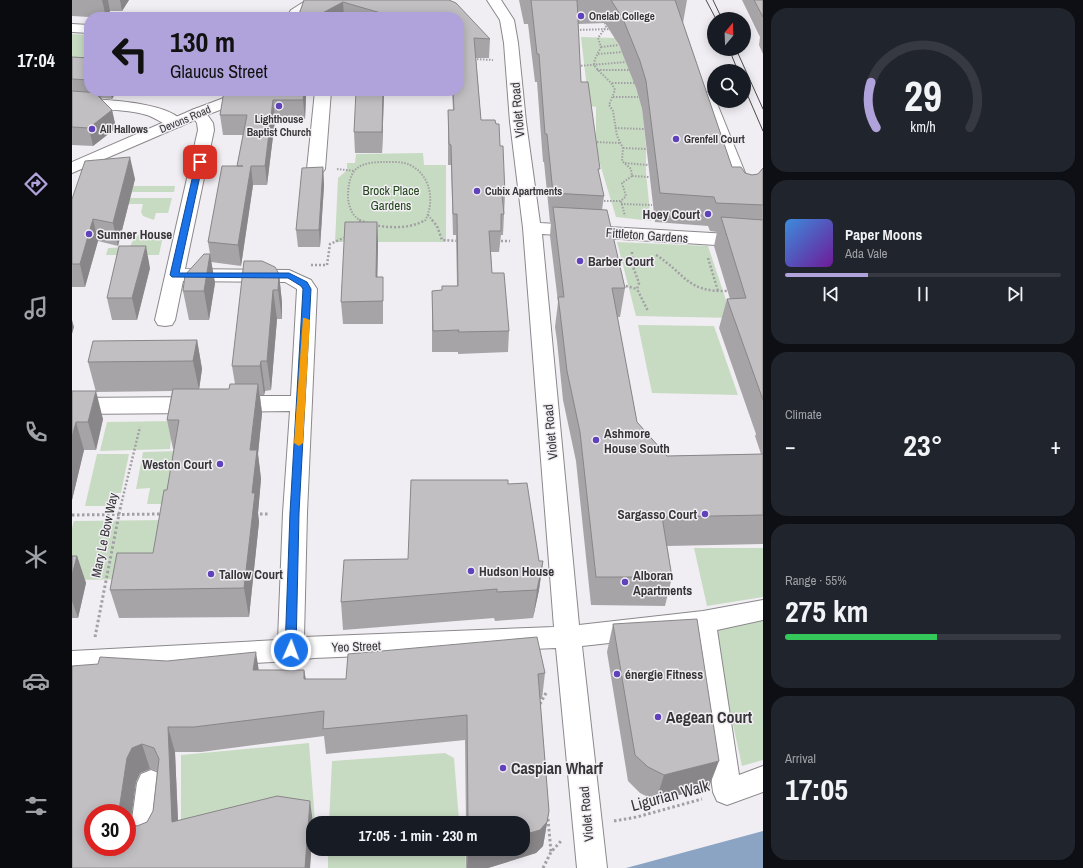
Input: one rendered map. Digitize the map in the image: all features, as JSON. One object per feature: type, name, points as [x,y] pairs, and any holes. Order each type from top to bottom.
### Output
[{"type":"street","points":[[298,12],[317,0]]},
{"type":"street","name":"Violet Road","points":[[494,0],[504,16],[509,30],[518,122],[523,234],[569,637],[581,852]]},
{"type":"street","points":[[72,28],[84,29]]},
{"type":"street","points":[[700,81],[745,196]]},
{"type":"street","name":"Devons Road","points":[[72,168],[198,113],[243,96]]},
{"type":"street","points":[[316,169],[323,96]]},
{"type":"street","points":[[72,103],[150,109],[166,116],[176,123]]},
{"type":"street","points":[[165,320],[206,130],[205,123],[198,113]]},
{"type":"street","name":"Fittleton Gardens","points":[[523,234],[636,240],[762,238]]},
{"type":"street","points":[[174,275],[289,276],[304,284],[307,289],[295,513],[291,650]]},
{"type":"street","points":[[72,406],[300,403]]},
{"type":"street","name":"Yeo Street","points":[[81,662],[291,650],[314,647],[569,637],[703,622],[763,610]]},
{"type":"street","points":[[703,622],[728,792],[763,779]]},
{"type":"street","points":[[145,834],[151,783]]},
{"type":"path","points":[[603,14],[606,27],[598,38],[601,47],[595,59],[594,65],[597,70],[612,83],[615,90],[609,105],[613,111],[615,128],[623,148],[622,161],[631,169],[632,176]]},
{"type":"path","points":[[572,30],[612,30]]},
{"type":"path","points":[[601,47],[619,45]]},
{"type":"path","points":[[598,54],[622,52]]},
{"type":"path","points":[[470,59],[497,60]]},
{"type":"path","points":[[575,66],[626,62]]},
{"type":"path","points":[[597,70],[629,70]]},
{"type":"path","points":[[612,83],[634,83]]},
{"type":"path","points":[[613,97],[638,97]]},
{"type":"path","points":[[615,128],[644,129]]},
{"type":"path","points":[[589,142],[620,143]]},
{"type":"path","points":[[623,148],[646,149]]},
{"type":"path","points":[[373,162],[398,163],[409,165],[416,169],[430,188],[431,198],[428,215],[425,221],[412,225],[372,225],[362,223],[357,219],[349,206],[351,179],[354,171],[363,165],[373,162]]},
{"type":"path","points":[[624,163],[648,165]]},
{"type":"path","points":[[621,202],[626,196],[622,183],[632,176],[649,177]]},
{"type":"path","points":[[604,201],[652,205]]},
{"type":"path","points":[[621,202],[636,240],[665,260],[692,285],[705,290],[727,291]]},
{"type":"path","points":[[428,215],[437,226],[442,240],[458,240]]},
{"type":"path","points":[[367,228],[372,225]]},
{"type":"path","points":[[490,241],[523,234]]},
{"type":"path","points":[[304,284],[307,265],[327,265],[330,244],[348,236]]},
{"type":"path","points":[[702,239],[718,291]]},
{"type":"path","points":[[636,240],[632,252],[632,264],[639,282],[637,289],[648,311]]},
{"type":"path","points":[[617,284],[637,289]]},
{"type":"path","name":"Mary Le Bow Way","points":[[81,662],[101,600],[118,515],[141,422]]},
{"type":"path","points":[[72,516],[165,514]]},
{"type":"path","points":[[251,514],[259,514]]},
{"type":"path","points":[[541,707],[540,702],[547,692]]},
{"type":"path","name":"Ligurian Walk","points":[[618,820],[637,817],[728,792]]},
{"type":"path","points":[[543,868],[550,852],[547,812]]},
{"type":"path","points":[[550,852],[581,852]]},
{"type":"green space","points":[[72,34],[84,35],[84,68],[72,67]]},
{"type":"green space","points":[[581,37],[615,38],[635,85],[642,109],[651,221],[616,217],[600,164],[596,140],[596,107],[589,106]]},
{"type":"green space","name":"Brock Place Gardens","points":[[423,153],[424,165],[446,165],[446,242],[335,242],[338,178],[347,170],[347,163],[355,163],[356,154]]},
{"type":"green space","points":[[123,186],[175,186],[174,192],[124,192]]},
{"type":"green space","points":[[128,198],[172,198],[168,213],[156,213],[154,220],[143,216],[141,212],[143,204],[127,204]]},
{"type":"green space","points":[[150,231],[164,231],[159,255],[106,255],[108,248],[130,247],[133,240],[137,236]]},
{"type":"green space","points":[[617,242],[708,246],[732,318],[636,316]]},
{"type":"green space","points":[[638,325],[714,326],[738,395],[652,393]]},
{"type":"green space","points":[[173,421],[170,449],[100,451],[107,422]]},
{"type":"green space","points":[[179,451],[170,504],[147,504],[150,488],[136,489],[143,452]]},
{"type":"green space","points":[[97,454],[129,454],[121,493],[111,493],[108,506],[85,506]]},
{"type":"green space","points":[[166,520],[151,579],[72,580],[72,528],[74,521]]},
{"type":"green space","points":[[694,548],[763,548],[763,597],[707,606]]},
{"type":"green space","points":[[763,619],[763,760],[742,766],[712,628]]},
{"type":"green space","points":[[309,743],[315,816],[306,816],[306,820],[280,816],[181,839],[181,755]]},
{"type":"green space","points":[[445,753],[454,758],[459,816],[329,816],[332,761]]},
{"type":"green space","points":[[328,856],[465,856],[466,868],[328,868]]},
{"type":"water","points":[[763,831],[763,868],[626,868],[641,864]]},
{"type":"building","points":[[304,0],[449,0],[456,3],[490,39],[474,38],[481,120],[495,120],[496,124],[499,124],[500,146],[503,146],[505,195],[502,195],[504,214],[501,214],[501,231],[489,231],[492,273],[504,273],[509,331],[433,331],[432,291],[442,290],[442,286],[458,286],[457,214],[453,214],[451,145],[449,144],[448,110],[454,110],[453,96],[464,96],[464,12],[377,12],[343,2],[324,12],[300,12]]},
{"type":"building","points":[[531,0],[577,0],[581,82],[588,82],[600,169],[598,169],[604,196],[553,193],[547,134],[545,134],[539,54],[537,54]]},
{"type":"building","points":[[611,0],[675,0],[707,94],[707,108],[712,108],[732,167],[741,167],[745,173],[752,175],[758,174],[763,168],[763,205],[716,203],[714,197],[660,193],[646,81],[640,61],[623,19]]},
{"type":"building","points":[[754,0],[763,0],[763,17]]},
{"type":"building","points":[[72,57],[84,58],[84,80],[72,79]]},
{"type":"building","points":[[72,91],[84,92],[84,96],[98,96],[112,110],[89,128],[72,127]]},
{"type":"building","points":[[223,96],[303,96],[303,100],[273,100],[265,166],[251,166],[238,245],[208,242],[222,166],[237,166],[247,115],[220,115]]},
{"type":"building","points":[[356,96],[383,96],[382,132],[354,132]]},
{"type":"building","points":[[130,157],[113,223],[93,219],[80,264],[72,264],[72,199],[85,161]]},
{"type":"building","points":[[323,167],[319,230],[296,230],[302,168]]},
{"type":"building","points":[[553,207],[607,210],[625,288],[612,288],[637,422],[667,456],[763,454],[763,515],[662,517],[672,577],[596,577],[580,432],[567,371],[558,297],[564,297]]},
{"type":"building","points":[[721,217],[763,220],[763,400],[727,299],[746,298]]},
{"type":"building","points":[[345,222],[377,222],[376,277],[383,277],[383,301],[341,302]]},
{"type":"building","points":[[119,246],[146,246],[132,298],[107,298]]},
{"type":"building","points":[[204,254],[210,254],[204,291],[183,291],[185,275]]},
{"type":"building","points":[[244,261],[262,261],[275,267],[279,274],[278,290],[273,290],[267,361],[261,361],[260,366],[232,366]]},
{"type":"building","points":[[197,340],[193,361],[88,362],[93,341]]},
{"type":"building","points":[[230,384],[258,384],[250,450],[257,450],[252,493],[255,493],[244,588],[110,590],[117,553],[153,553],[164,490],[167,490],[179,420],[167,420],[173,389],[229,389]]},
{"type":"building","points":[[72,391],[96,391],[88,422],[76,422],[72,437]]},
{"type":"building","name":"Hudson House","points":[[411,480],[508,480],[508,484],[527,483],[539,561],[543,561],[537,590],[497,592],[497,589],[341,602],[344,560],[408,559]]},
{"type":"building","points":[[72,556],[77,556],[72,575]]},
{"type":"building","name":"Aegean Court","points":[[697,619],[719,761],[664,775],[648,767],[635,755],[613,624]]},
{"type":"building","points":[[537,637],[545,673],[538,674],[549,811],[547,822],[540,830],[530,833],[530,816],[468,816],[467,715],[323,729],[324,711],[194,727],[168,727],[172,822],[277,796],[310,801],[309,816],[306,816],[305,868],[72,868],[72,666],[98,664],[100,657],[167,661],[256,652],[253,670],[304,670],[304,679],[346,679],[348,654]],"holes":[[[142,744],[154,748],[159,759],[153,811],[147,822],[136,826],[136,856],[84,856],[84,804],[120,804],[127,758],[132,748]]]},
{"type":"tram line","points":[[706,0],[712,12]]},
{"type":"tram line","points":[[713,0],[719,12]]},
{"type":"tram line","points":[[732,56],[735,64]]},
{"type":"tram line","points":[[739,56],[763,109]]},
{"type":"tram line","points":[[751,103],[763,131]]},
{"type":"slow traffic","points":[[299,443],[305,320]]},
{"type":"place","name":"Onelab College","points":[[581,16]]},
{"type":"place","name":"Lighthouse Baptist Church","points":[[279,106]]},
{"type":"place","name":"All Hallows","points":[[92,129]]},
{"type":"place","name":"Grenfell Court","points":[[676,139]]},
{"type":"place","name":"Cubix Apartments","points":[[477,191]]},
{"type":"place","name":"Hoey Court","points":[[708,214]]},
{"type":"place","name":"Sumner House","points":[[89,234]]},
{"type":"place","name":"Barber Court","points":[[580,261]]},
{"type":"place","name":"Ashmore House South","points":[[596,440]]},
{"type":"place","name":"Weston Court","points":[[220,464]]},
{"type":"place","name":"Sargasso Court","points":[[705,514]]},
{"type":"place","name":"Hudson House","points":[[471,571]]},
{"type":"place","name":"Tallow Court","points":[[211,574]]},
{"type":"place","name":"Alboran Apartments","points":[[625,582]]},
{"type":"place","name":"énergie Fitness","points":[[617,674]]},
{"type":"place","name":"Aegean Court","points":[[658,717]]},
{"type":"place","name":"Caspian Wharf","points":[[503,768]]},
{"type":"route","points":[[200,162],[174,275],[289,276],[304,284],[307,289],[295,513],[291,650]]}]
